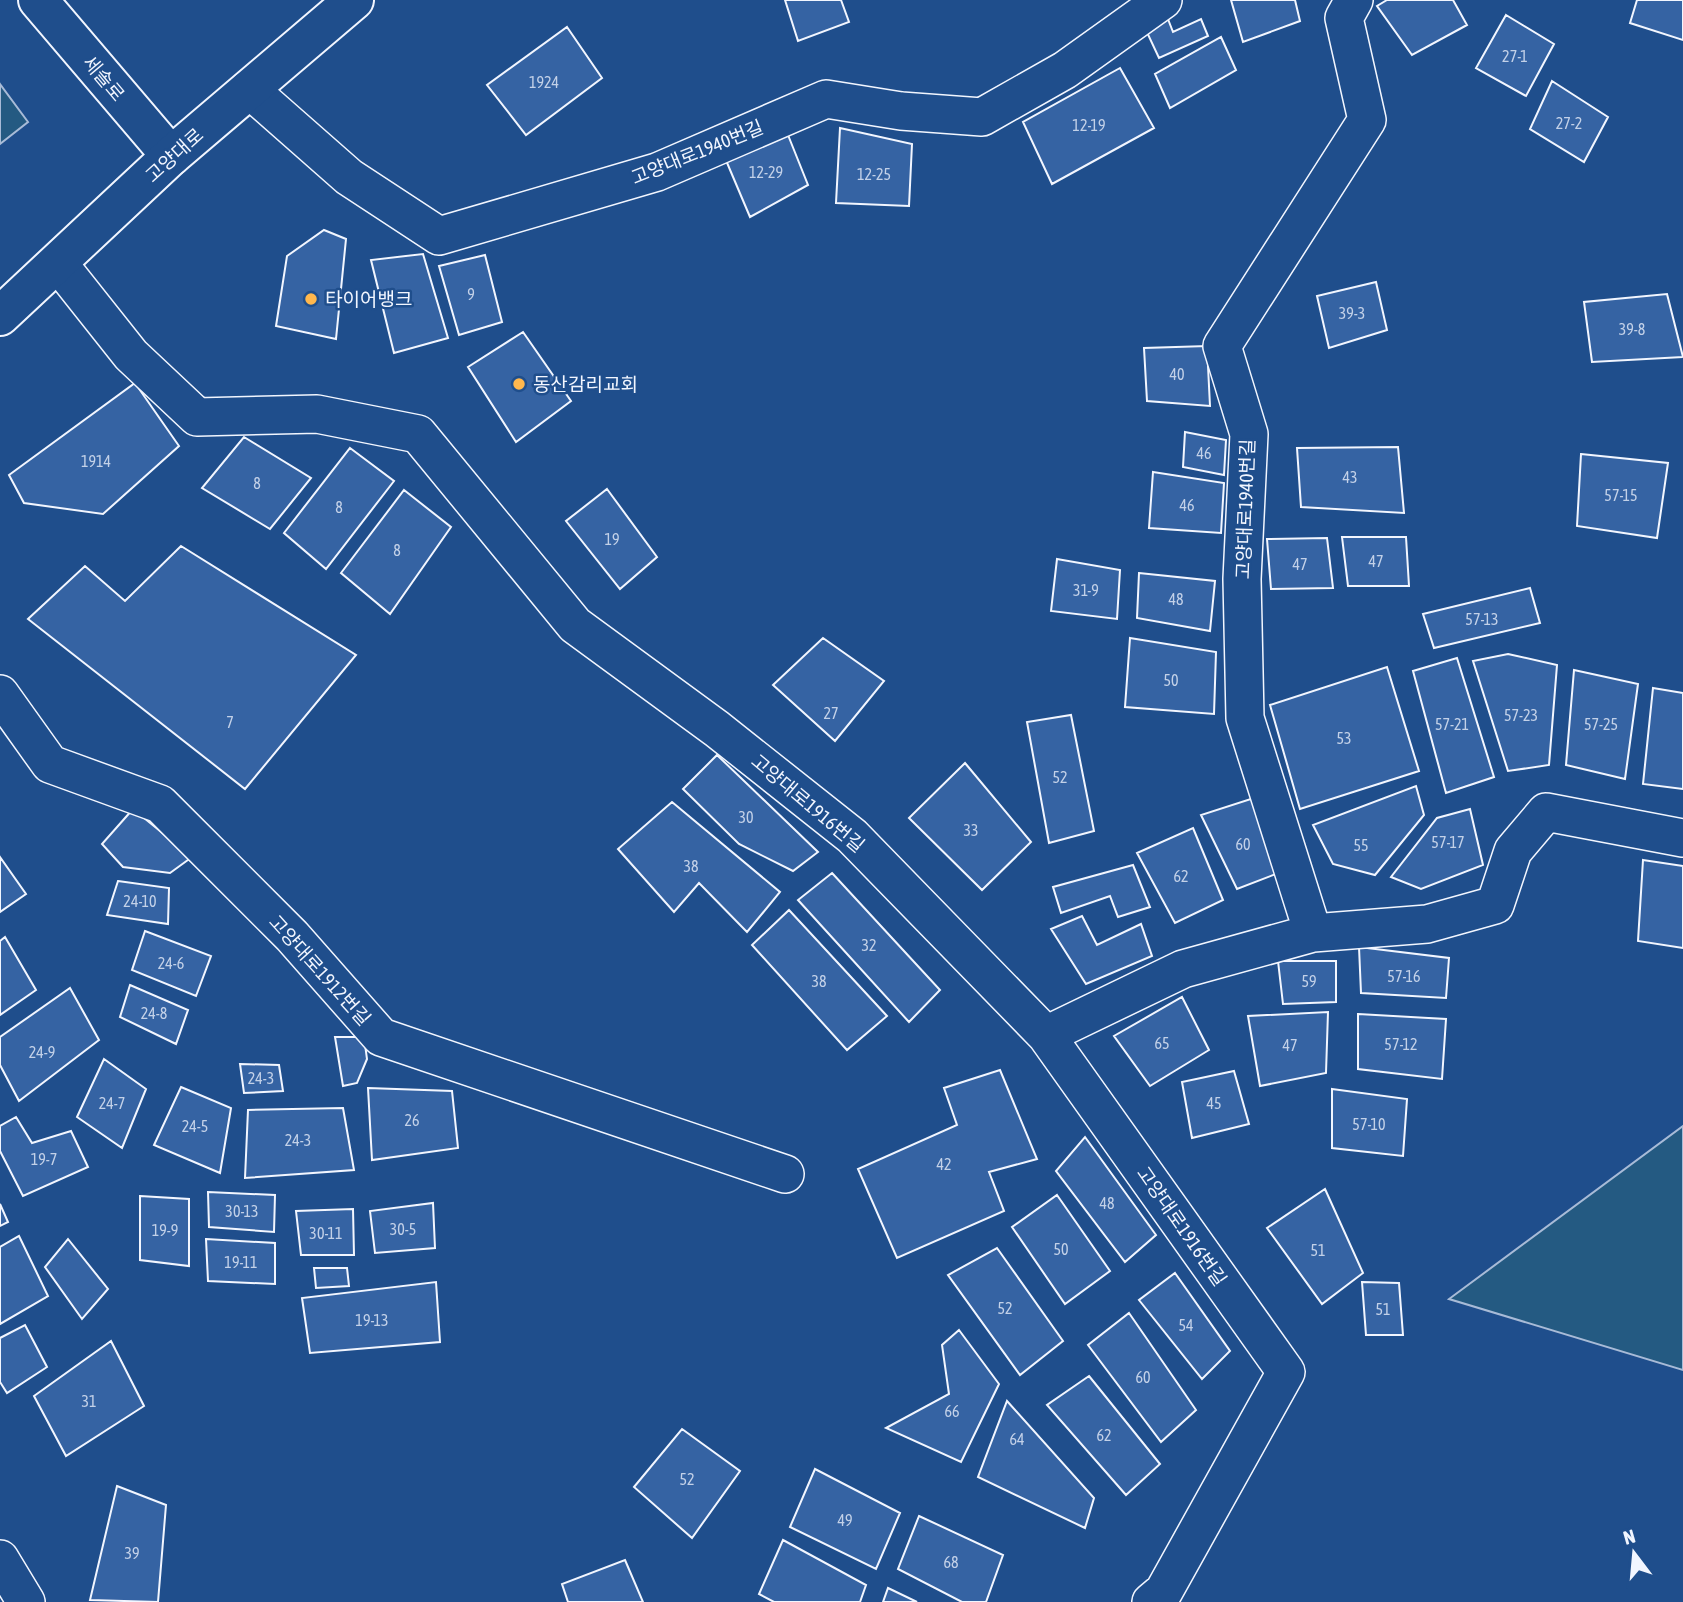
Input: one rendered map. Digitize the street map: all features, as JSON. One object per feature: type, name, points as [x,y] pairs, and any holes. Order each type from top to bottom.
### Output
[{"type":"main road","name":"세솔로","points":[[38,0],[171,156]]},
{"type":"main road","name":"고양대로","points":[[0,316],[171,156],[354,0]]},
{"type":"street","name":"고양대로1940번길","points":[[249,89],[349,177],[439,236],[657,172],[826,99],[901,111],[982,117],[1065,70],[1163,0]]},
{"type":"street","name":"고양대로1940번길","points":[[1312,933],[1245,718],[1242,579],[1249,434],[1222,346],[1367,120],[1344,18],[1354,0]]},
{"type":"street","name":"고양대로1916번길","points":[[58,263],[131,355],[197,417],[317,414],[418,434],[575,625],[718,729],[852,836],[1046,1035],[1286,1372],[1164,1591],[1151,1602]]},
{"type":"street","name":"고양대로1912번길","points":[[0,694],[50,764],[160,804],[292,936],[381,1037],[785,1174]]},
{"type":"street","points":[[1046,1035],[1183,969],[1312,933],[1427,924],[1495,905],[1513,851],[1546,812],[1683,838]]},
{"type":"street","points":[[0,1559],[26,1602]]},
{"type":"shaded area","points":[[0,84],[28,122],[0,144]]},
{"type":"shaded area","points":[[1683,1126],[1683,1370],[1449,1299]]},
{"type":"building","points":[[785,0],[841,0],[849,22],[798,41]]},
{"type":"building","points":[[1231,0],[1295,0],[1300,21],[1243,42]]},
{"type":"building","points":[[1387,0],[1453,0],[1467,25],[1412,55],[1377,6]]},
{"type":"building","points":[[1637,0],[1683,0],[1683,40],[1630,23]]},
{"type":"building","points":[[1166,14],[1173,32],[1201,19],[1208,36],[1159,58],[1144,26]]},
{"type":"building","points":[[1506,15],[1554,44],[1526,96],[1476,68]]},
{"type":"building","points":[[567,27],[602,78],[526,135],[487,85]]},
{"type":"building","points":[[1221,37],[1236,70],[1170,108],[1155,74]]},
{"type":"building","points":[[1120,68],[1154,128],[1052,184],[1023,122]]},
{"type":"building","points":[[1552,81],[1608,117],[1584,162],[1530,129]]},
{"type":"building","points":[[840,128],[912,144],[909,206],[836,203]]},
{"type":"building","points":[[788,135],[808,185],[750,217],[725,158]]},
{"type":"building","points":[[324,230],[346,239],[336,339],[276,326],[287,256]]},
{"type":"building","points":[[423,254],[448,338],[394,353],[371,260]]},
{"type":"building","points":[[485,255],[502,322],[459,335],[439,266]]},
{"type":"building","points":[[1376,282],[1387,330],[1329,348],[1317,296]]},
{"type":"building","points":[[1667,294],[1683,357],[1592,362],[1584,302]]},
{"type":"building","name":"동산감리교회","points":[[523,332],[571,401],[516,442],[468,367]]},
{"type":"building","points":[[1207,346],[1210,406],[1147,401],[1144,348]]},
{"type":"building","points":[[135,383],[179,446],[103,514],[24,503],[9,475]]},
{"type":"building","points":[[1185,432],[1226,440],[1224,475],[1183,467]]},
{"type":"building","points":[[244,437],[311,478],[270,529],[202,488]]},
{"type":"building","points":[[1398,447],[1404,513],[1301,507],[1297,448]]},
{"type":"building","points":[[350,448],[394,481],[326,569],[284,533]]},
{"type":"building","points":[[1581,454],[1668,463],[1657,538],[1577,526]]},
{"type":"building","points":[[1153,472],[1224,483],[1221,533],[1149,528]]},
{"type":"building","points":[[607,489],[657,557],[620,589],[566,521]]},
{"type":"building","points":[[404,490],[451,527],[390,614],[341,573]]},
{"type":"building","points":[[1342,537],[1406,537],[1409,586],[1348,586]]},
{"type":"building","points":[[1327,538],[1333,588],[1271,589],[1267,539]]},
{"type":"building","points":[[181,546],[356,655],[245,789],[28,619],[85,566],[125,601]]},
{"type":"building","points":[[1057,559],[1120,570],[1117,619],[1051,611]]},
{"type":"building","points":[[1139,573],[1215,581],[1210,631],[1137,618]]},
{"type":"building","points":[[1530,588],[1540,623],[1434,648],[1423,614]]},
{"type":"building","points":[[823,638],[884,681],[835,741],[773,685]]},
{"type":"building","points":[[1130,638],[1216,652],[1214,714],[1125,707]]},
{"type":"building","points":[[1508,654],[1557,665],[1549,765],[1508,771],[1473,661]]},
{"type":"building","points":[[1457,658],[1494,777],[1446,793],[1413,671]]},
{"type":"building","points":[[1387,667],[1419,771],[1300,809],[1270,705]]},
{"type":"building","points":[[1574,670],[1638,684],[1625,779],[1566,765]]},
{"type":"building","points":[[1653,688],[1683,693],[1683,789],[1643,784]]},
{"type":"building","points":[[1071,715],[1094,831],[1049,843],[1027,722]]},
{"type":"building","points":[[717,755],[818,852],[793,871],[739,844],[683,789]]},
{"type":"building","points":[[965,763],[1031,842],[982,890],[909,818]]},
{"type":"building","points":[[1416,786],[1424,815],[1375,875],[1333,864],[1313,825]]},
{"type":"building","points":[[1257,797],[1281,872],[1237,889],[1201,815]]},
{"type":"building","points":[[672,802],[780,892],[747,932],[699,883],[674,912],[618,849]]},
{"type":"building","points":[[133,809],[192,857],[170,873],[123,867],[102,844]]},
{"type":"building","points":[[1470,809],[1483,865],[1421,889],[1391,877],[1437,818]]},
{"type":"building","points":[[1193,828],[1223,900],[1175,923],[1137,853]]},
{"type":"building","points":[[0,857],[26,894],[0,912]]},
{"type":"building","points":[[1643,860],[1683,866],[1683,948],[1638,941]]},
{"type":"building","points":[[1133,865],[1150,907],[1118,917],[1110,896],[1061,913],[1053,887]]},
{"type":"building","points":[[832,873],[940,990],[909,1022],[798,900]]},
{"type":"building","points":[[118,881],[169,888],[168,924],[107,915]]},
{"type":"building","points":[[789,910],[887,1016],[847,1050],[752,945]]},
{"type":"building","points":[[1082,916],[1097,945],[1141,924],[1152,956],[1086,984],[1051,929]]},
{"type":"building","points":[[145,931],[211,956],[196,996],[132,970]]},
{"type":"building","points":[[5,937],[36,990],[0,1015],[0,941]]},
{"type":"building","points":[[1359,947],[1449,958],[1446,998],[1361,993]]},
{"type":"building","points":[[1278,961],[1336,961],[1336,1002],[1283,1004]]},
{"type":"building","points":[[130,985],[188,1010],[176,1044],[120,1017]]},
{"type":"building","points":[[70,988],[99,1040],[19,1101],[0,1065],[0,1037]]},
{"type":"building","points":[[1182,997],[1209,1050],[1150,1086],[1114,1036]]},
{"type":"building","points":[[1328,1012],[1326,1073],[1260,1086],[1248,1016]]},
{"type":"building","points":[[1358,1014],[1446,1019],[1442,1079],[1358,1069]]},
{"type":"building","points":[[335,1037],[364,1037],[367,1059],[357,1083],[343,1086]]},
{"type":"building","points":[[104,1059],[146,1089],[122,1148],[77,1117]]},
{"type":"building","points":[[240,1064],[279,1065],[283,1091],[244,1093]]},
{"type":"building","points":[[1000,1070],[1037,1159],[989,1172],[1004,1211],[897,1258],[858,1169],[957,1125],[944,1088]]},
{"type":"building","points":[[1234,1071],[1249,1124],[1192,1138],[1182,1082]]},
{"type":"building","points":[[181,1087],[231,1108],[220,1173],[154,1145]]},
{"type":"building","points":[[368,1088],[452,1091],[458,1148],[372,1160]]},
{"type":"building","points":[[1332,1089],[1407,1099],[1403,1156],[1332,1148]]},
{"type":"building","points":[[343,1108],[354,1170],[245,1178],[248,1110]]},
{"type":"building","points":[[16,1117],[32,1143],[71,1131],[88,1167],[23,1196],[0,1151],[0,1126]]},
{"type":"building","points":[[1085,1137],[1156,1235],[1125,1262],[1056,1171]]},
{"type":"building","points":[[1325,1189],[1363,1273],[1322,1304],[1267,1228]]},
{"type":"building","points":[[208,1192],[275,1195],[274,1232],[209,1227]]},
{"type":"building","points":[[1057,1195],[1110,1271],[1065,1304],[1012,1227]]},
{"type":"building","points":[[140,1196],[189,1199],[189,1266],[140,1260]]},
{"type":"building","points":[[433,1203],[435,1248],[375,1253],[370,1211]]},
{"type":"building","points":[[0,1204],[8,1222],[0,1226]]},
{"type":"building","points":[[353,1209],[354,1255],[301,1255],[296,1211]]},
{"type":"building","points":[[19,1236],[48,1296],[0,1324],[0,1247]]},
{"type":"building","points":[[68,1239],[108,1289],[82,1319],[45,1267]]},
{"type":"building","points":[[206,1239],[275,1243],[275,1284],[208,1281]]},
{"type":"building","points":[[997,1248],[1063,1341],[1020,1375],[948,1275]]},
{"type":"building","points":[[314,1268],[347,1268],[349,1286],[316,1288]]},
{"type":"building","points":[[1175,1273],[1230,1351],[1202,1379],[1139,1300]]},
{"type":"building","points":[[436,1282],[440,1342],[310,1353],[302,1298]]},
{"type":"building","points":[[1362,1282],[1399,1283],[1403,1335],[1366,1335]]},
{"type":"building","points":[[1129,1313],[1196,1410],[1161,1442],[1088,1345]]},
{"type":"building","points":[[25,1325],[47,1367],[7,1393],[0,1382],[0,1338]]},
{"type":"building","points":[[959,1330],[999,1384],[961,1462],[886,1428],[949,1394],[942,1345]]},
{"type":"building","points":[[111,1341],[144,1406],[66,1456],[34,1396]]},
{"type":"building","points":[[1089,1376],[1160,1464],[1126,1495],[1047,1405]]},
{"type":"building","points":[[1007,1401],[1094,1498],[1085,1528],[978,1477]]},
{"type":"building","points":[[682,1429],[740,1471],[692,1538],[634,1487]]},
{"type":"building","points":[[815,1469],[900,1513],[876,1569],[790,1527]]},
{"type":"building","points":[[117,1486],[166,1505],[158,1602],[90,1600]]},
{"type":"building","points":[[919,1516],[1003,1555],[986,1602],[962,1602],[898,1569]]},
{"type":"building","points":[[783,1540],[866,1585],[860,1602],[774,1602],[759,1594]]},
{"type":"building","points":[[625,1560],[643,1602],[568,1602],[562,1584]]},
{"type":"building","points":[[888,1588],[917,1602],[883,1602]]},
{"type":"place","name":"타이어뱅크","points":[[311,299]]},
{"type":"place","name":"동산감리교회","points":[[519,384]]}]
